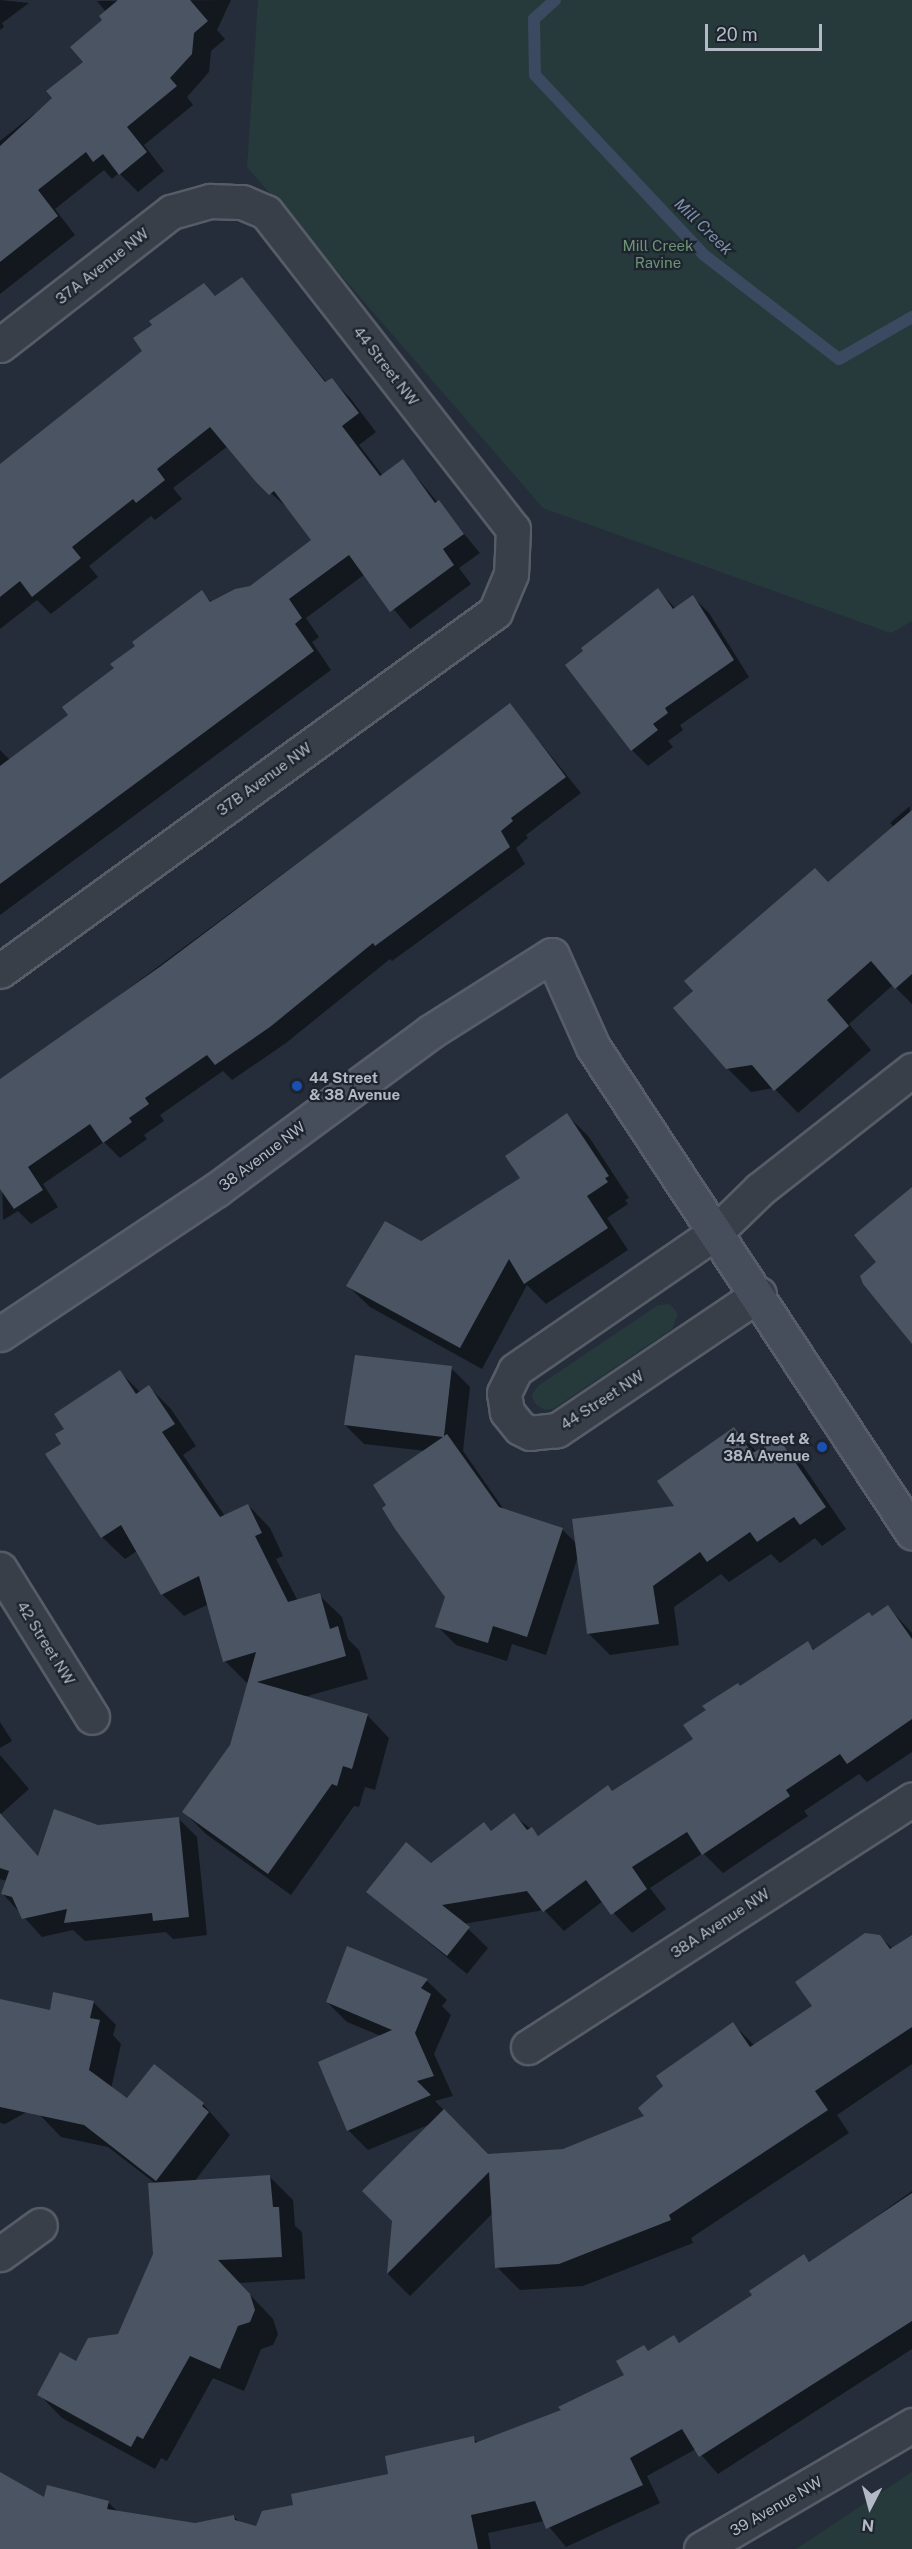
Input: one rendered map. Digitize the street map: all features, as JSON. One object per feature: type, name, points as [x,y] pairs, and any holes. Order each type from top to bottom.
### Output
[{"type":"street","name":"37A Avenue NW","points":[[0,345],[171,212],[210,201]]},
{"type":"street","name":"44 Street NW","points":[[210,201],[242,202],[266,212],[513,530],[511,574]]},
{"type":"street","name":"37B Avenue NW","points":[[0,971],[495,612],[511,574]]},
{"type":"street","name":"38 Avenue NW","points":[[0,1334],[216,1190],[430,1032],[552,955],[593,1047],[717,1231]]},
{"type":"street","name":"44 Street NW","points":[[759,1294],[557,1430],[530,1433],[513,1421],[504,1393],[515,1370],[717,1231],[760,1189],[912,1070]]},
{"type":"street","points":[[717,1231],[912,1532]]},
{"type":"street","name":"42 Street NW","points":[[0,1569],[92,1717]]},
{"type":"street","name":"38A Avenue NW","points":[[528,2047],[912,1800]]},
{"type":"street","points":[[0,2254],[40,2224]]},
{"type":"street","name":"39 Avenue NW","points":[[701,2549],[912,2425]]},
{"type":"green space","name":"Mill Creek Ravine","points":[[258,0],[912,0],[912,621],[891,633],[543,508],[247,167]]},
{"type":"green space","points":[[670,1304],[678,1314],[672,1329],[553,1409],[545,1410],[535,1404],[532,1395],[538,1386],[658,1305]]},
{"type":"green space","points":[[912,2472],[912,2549],[796,2549]]},
{"type":"building","points":[[118,0],[190,0],[208,21],[194,33],[192,54],[170,78],[177,86],[127,127],[147,152],[119,175],[103,154],[93,162],[86,152],[38,190],[58,216],[0,262],[0,146],[52,98],[46,91],[83,62],[70,47],[102,20],[99,16]]},
{"type":"building","points":[[242,277],[325,382],[332,378],[359,413],[342,426],[380,476],[403,459],[435,503],[439,500],[464,534],[443,549],[454,565],[390,612],[349,555],[289,599],[302,618],[295,624],[314,651],[0,884],[0,766],[68,715],[62,707],[114,668],[110,664],[135,646],[132,642],[202,590],[210,602],[235,589],[250,586],[311,540],[274,491],[269,495],[256,482],[210,427],[157,469],[165,480],[136,503],[133,499],[72,547],[81,558],[32,597],[20,581],[0,597],[0,464],[142,351],[133,338],[152,325],[149,321],[204,283],[215,296]]},
{"type":"building","points":[[658,588],[673,609],[693,595],[734,660],[665,708],[668,713],[653,724],[658,730],[631,751],[565,665],[583,651],[581,648]]},
{"type":"building","points":[[510,703],[566,777],[511,818],[513,821],[501,831],[510,847],[375,946],[373,943],[270,1027],[215,1065],[207,1055],[145,1098],[149,1104],[129,1118],[132,1122],[103,1143],[90,1124],[28,1167],[43,1190],[14,1209],[0,1189],[0,1079],[161,966]]},
{"type":"building","points":[[912,810],[912,974],[895,989],[871,961],[827,1000],[849,1026],[774,1091],[752,1065],[726,1069],[673,1008],[693,991],[684,981],[815,868],[828,882]]},
{"type":"building","points":[[567,1113],[609,1176],[605,1178],[608,1182],[587,1196],[608,1228],[524,1284],[509,1259],[460,1348],[346,1286],[385,1221],[421,1241],[520,1178],[505,1156]]},
{"type":"building","points":[[912,1187],[912,1344],[863,1284],[860,1276],[876,1262],[854,1235]]},
{"type":"building","points":[[355,1355],[452,1366],[444,1436],[447,1434],[499,1507],[563,1528],[527,1637],[493,1626],[488,1643],[435,1627],[445,1597],[395,1529],[382,1508],[386,1505],[373,1485],[443,1437],[344,1425]]},
{"type":"building","points":[[120,1370],[136,1394],[149,1385],[175,1424],[162,1432],[220,1517],[248,1504],[262,1533],[255,1536],[288,1602],[320,1593],[330,1629],[338,1626],[346,1656],[257,1682],[368,1714],[352,1769],[343,1766],[337,1786],[332,1784],[268,1874],[182,1812],[230,1745],[256,1652],[223,1662],[199,1576],[161,1595],[121,1525],[101,1538],[45,1454],[61,1444],[55,1434],[64,1429],[54,1414]]},
{"type":"building","points":[[734,1427],[752,1453],[776,1441],[779,1445],[782,1443],[826,1507],[800,1525],[794,1517],[757,1542],[750,1532],[707,1562],[700,1552],[653,1586],[659,1624],[587,1634],[572,1519],[674,1506],[657,1481]]},
{"type":"building","points":[[888,1605],[912,1639],[912,1719],[847,1764],[840,1754],[786,1790],[790,1796],[702,1855],[687,1832],[632,1867],[647,1889],[611,1915],[586,1880],[543,1912],[527,1891],[442,1905],[470,1927],[447,1956],[366,1892],[406,1842],[431,1863],[484,1822],[491,1831],[514,1813],[527,1830],[532,1827],[538,1836],[608,1785],[612,1791],[693,1739],[683,1725],[706,1710],[702,1706],[738,1683],[740,1686],[808,1641],[813,1650],[869,1612],[872,1616]]},
{"type":"building","points":[[54,1809],[98,1825],[179,1817],[189,1917],[153,1921],[152,1913],[64,1923],[67,1909],[22,1919],[12,1897],[1,1894],[9,1871],[0,1868],[0,1813],[38,1856]]},
{"type":"building","points":[[865,1933],[880,1935],[890,1949],[912,1935],[912,2027],[815,2091],[828,2110],[669,2215],[671,2220],[559,2264],[495,2268],[489,2172],[387,2274],[392,2221],[362,2191],[444,2109],[488,2154],[563,2149],[644,2116],[638,2108],[663,2086],[656,2076],[733,2022],[750,2047],[812,2006],[795,1982]]},
{"type":"building","points":[[347,1946],[428,1979],[421,1988],[431,1994],[415,2033],[434,2076],[417,2081],[431,2095],[347,2131],[318,2062],[392,2030],[326,2002]]},
{"type":"building","points":[[53,1992],[94,2001],[90,2018],[100,2020],[89,2070],[127,2098],[154,2064],[204,2103],[202,2106],[209,2112],[156,2181],[84,2125],[0,2107],[0,1999],[50,2010]]},
{"type":"building","points":[[270,2175],[273,2207],[279,2207],[282,2257],[218,2260],[250,2294],[255,2310],[250,2322],[238,2326],[220,2369],[190,2356],[143,2439],[137,2436],[131,2447],[37,2395],[60,2352],[76,2361],[88,2338],[118,2334],[153,2254],[148,2183]]},
{"type":"building","points":[[912,2193],[912,2321],[699,2457],[682,2429],[630,2458],[643,2485],[546,2529],[535,2501],[471,2515],[478,2549],[0,2549],[0,2472],[44,2497],[47,2485],[109,2501],[107,2509],[195,2523],[234,2515],[235,2520],[256,2526],[262,2511],[293,2505],[291,2494],[388,2474],[385,2456],[474,2436],[475,2443],[561,2410],[558,2407],[624,2375],[616,2361],[644,2345],[648,2351],[674,2335],[679,2343],[752,2295],[749,2291],[804,2254],[809,2262]]},
{"type":"waterway","name":"Mill Creek","points":[[555,0],[534,19],[535,75],[704,255],[839,359],[912,317]]},
{"type":"place","name":"44 Street & 38 Avenue","points":[[297,1086]]},
{"type":"place","name":"44 Street & 38A Avenue","points":[[822,1447]]}]
